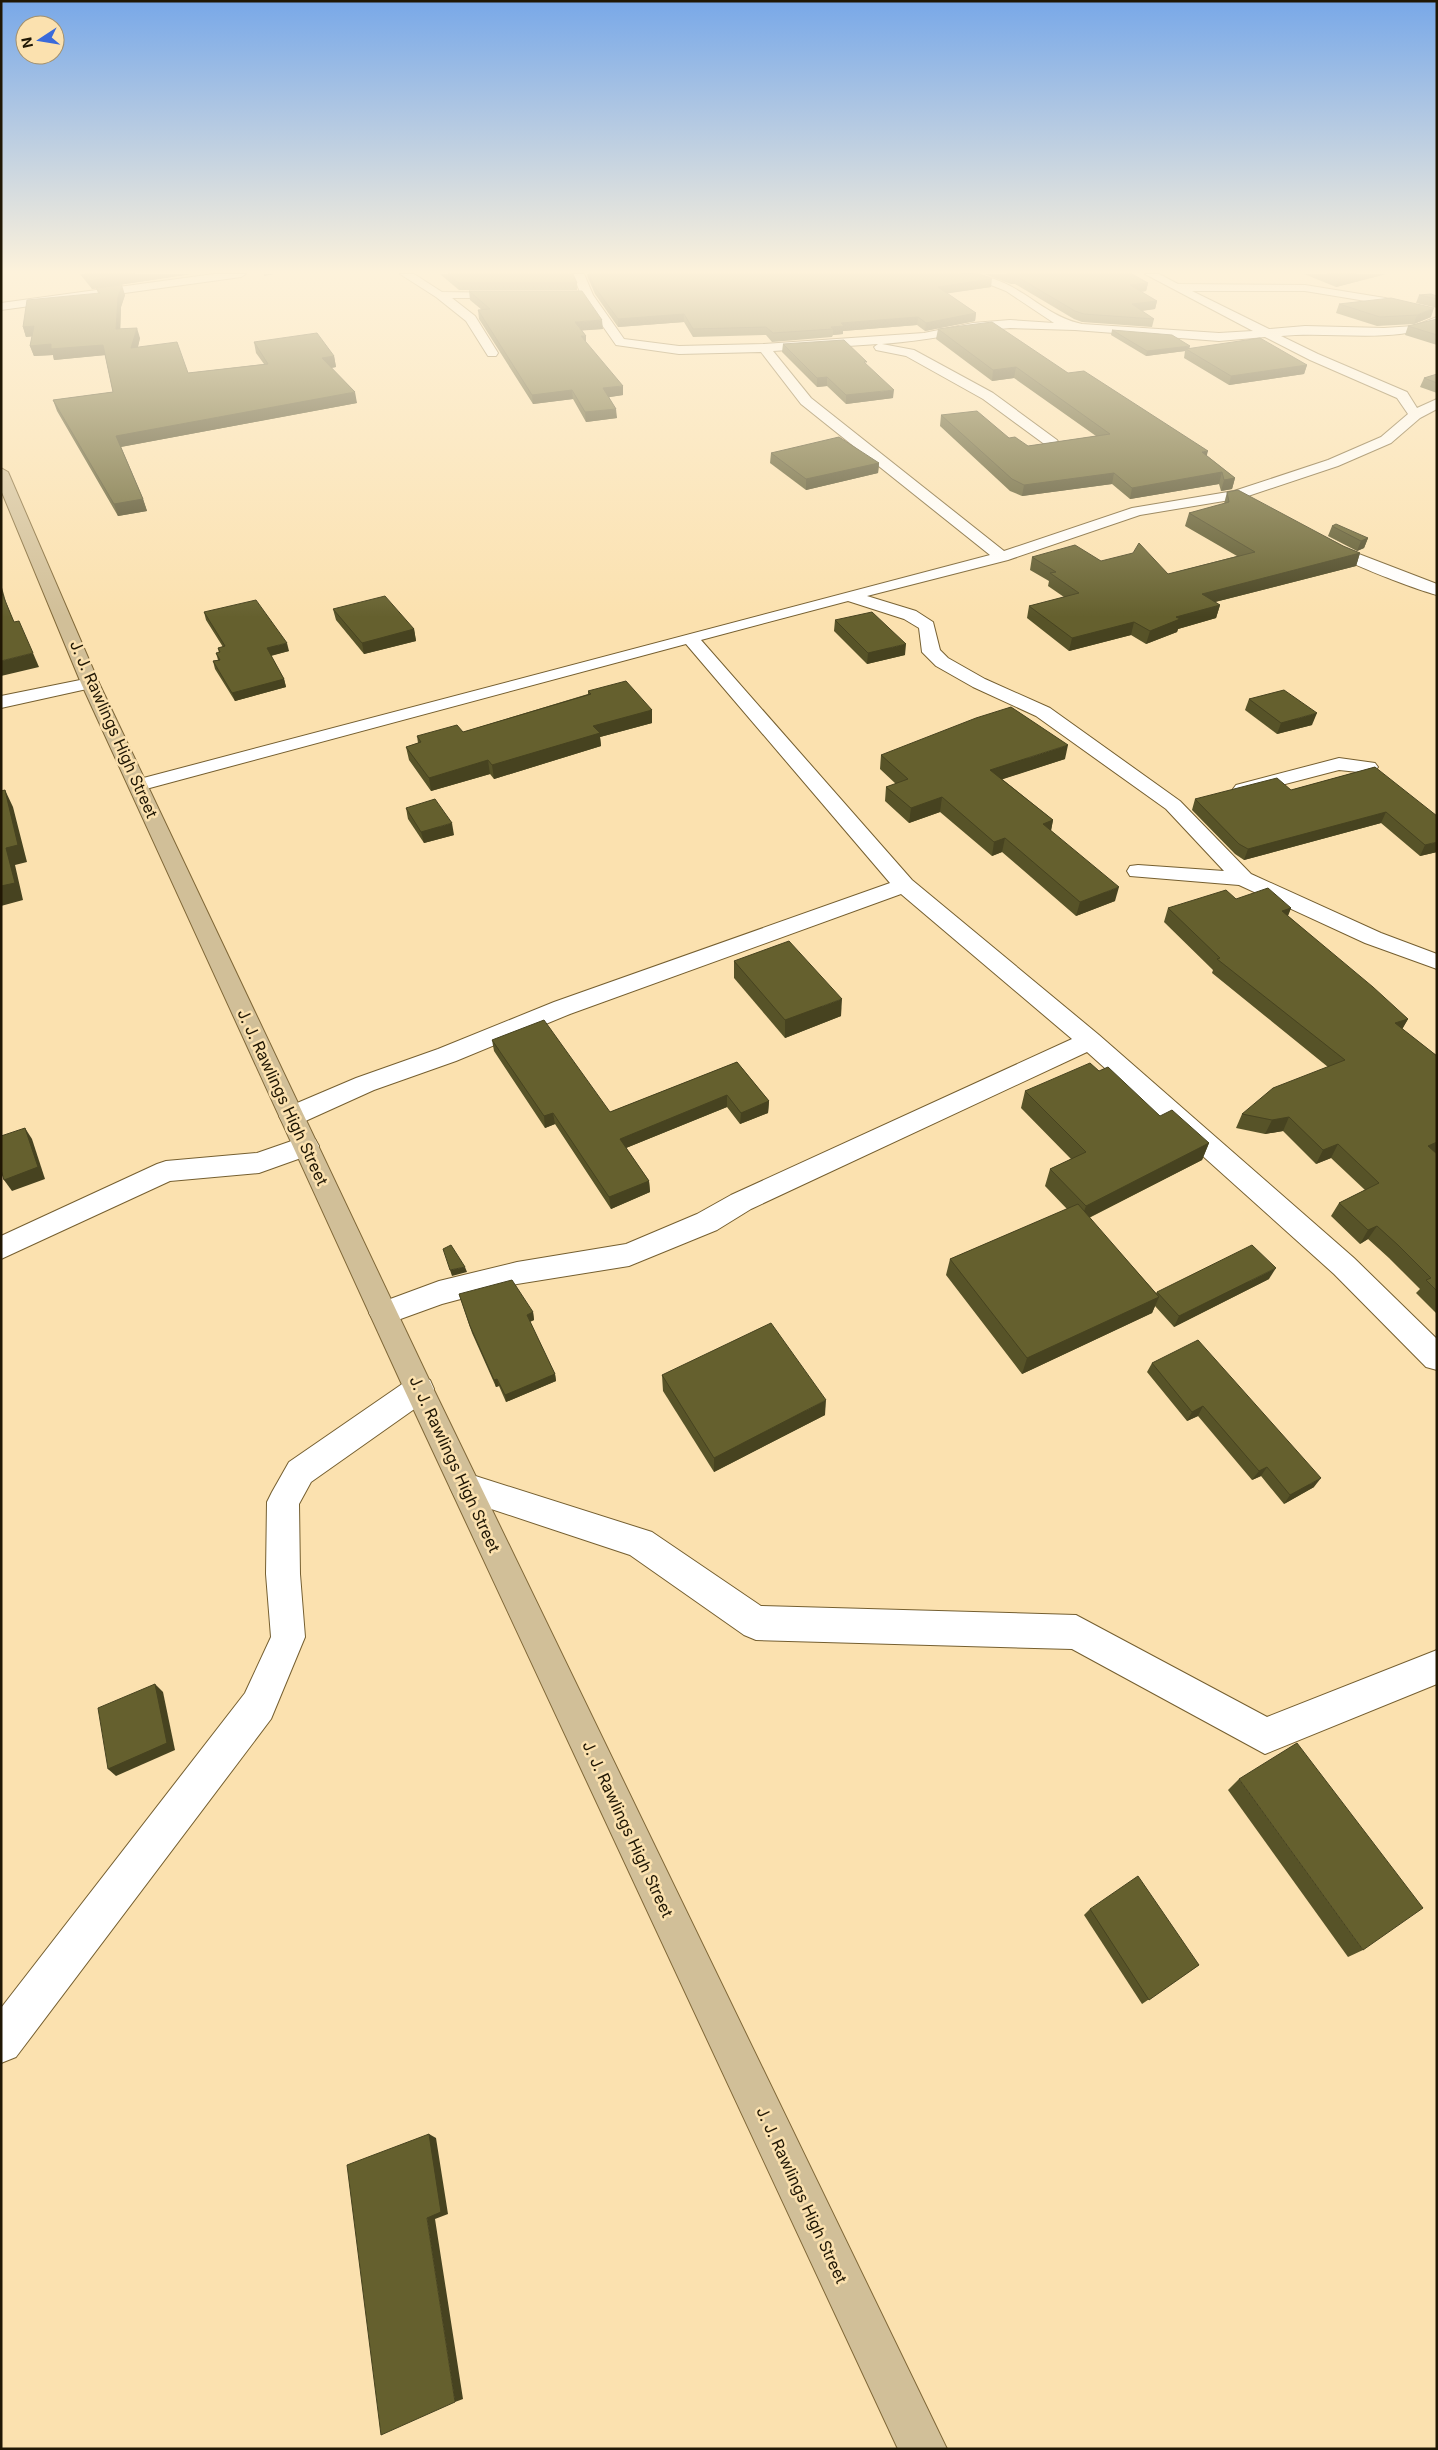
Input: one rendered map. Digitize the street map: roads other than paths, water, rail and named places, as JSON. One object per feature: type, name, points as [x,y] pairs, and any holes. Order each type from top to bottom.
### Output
[{"type":"main road","name":"J. J. Rawlings High Street","points":[[1,472],[90,683],[419,1389],[923,2449]]},
{"type":"street","points":[[796,388],[806,401],[1002,557]]},
{"type":"street","points":[[974,388],[988,396],[1052,443]]},
{"type":"street","points":[[1385,388],[1402,396],[1415,415],[1437,422]]},
{"type":"street","points":[[139,785],[848,596],[1002,557],[1137,511],[1237,495],[1333,462],[1386,440],[1415,415],[1437,402]]},
{"type":"street","points":[[1237,495],[1254,504]]},
{"type":"street","points":[[1312,536],[1345,554],[1437,590]]},
{"type":"street","points":[[848,596],[910,615],[927,626],[931,652],[942,662],[979,682],[1043,712],[1173,805],[1243,879]]},
{"type":"street","points":[[690,638],[904,885],[1090,1041],[1344,1266],[1437,1358]]},
{"type":"street","points":[[1,702],[90,683]]},
{"type":"street","points":[[1225,794],[1339,764],[1368,767]]},
{"type":"street","points":[[1173,805],[1197,801]]},
{"type":"street","points":[[1138,872],[1243,879],[1373,938],[1437,962]]},
{"type":"street","points":[[292,1116],[365,1084],[447,1055],[562,1008],[904,885]]},
{"type":"street","points":[[384,1313],[439,1293],[517,1273],[629,1255],[707,1222],[750,1198],[1090,1041]]},
{"type":"street","points":[[4,1243],[166,1171],[259,1163],[306,1146]]},
{"type":"street","points":[[1,2042],[258,1706],[288,1637],[283,1574],[283,1502],[300,1472],[419,1389]]},
{"type":"street","points":[[466,1487],[640,1543],[756,1623],[1076,1632],[1265,1736],[1437,1667]]}]
